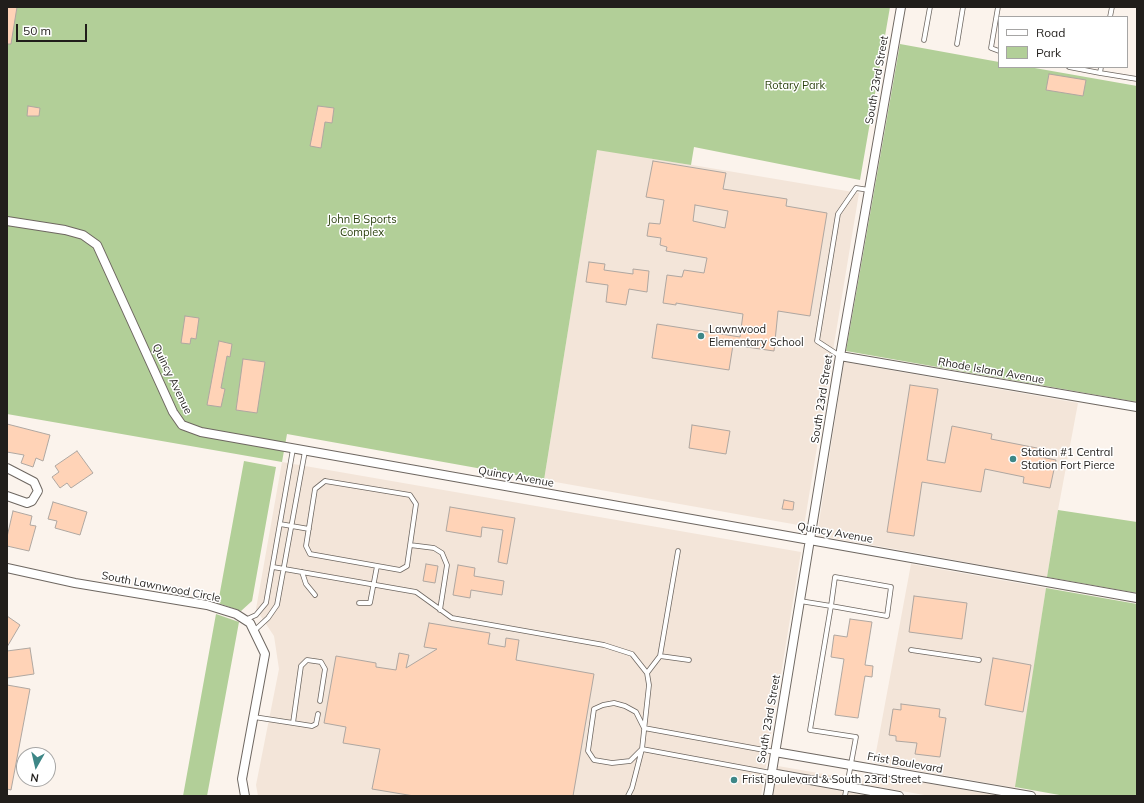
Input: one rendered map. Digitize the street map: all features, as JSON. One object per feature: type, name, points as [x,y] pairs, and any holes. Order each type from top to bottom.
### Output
[{"type":"street","name":"South 23rd Street","points":[[768,796],[840,356],[901,7]]},
{"type":"street","name":"Quincy Avenue","points":[[7,221],[65,230],[83,235],[97,245],[173,412],[182,425],[201,432],[1137,598]]},
{"type":"street","name":"Rhode Island Avenue","points":[[840,356],[1137,408]]},
{"type":"street","points":[[7,468],[34,482],[38,492],[32,501],[27,503],[7,496]]},
{"type":"street","name":"South Lawnwood Circle","points":[[7,568],[75,583],[207,605],[236,614],[250,623],[265,654],[242,779],[245,796]]},
{"type":"street","name":"Frist Boulevard","points":[[775,752],[1031,796]]},
{"type":"street","points":[[771,773],[899,796]]},
{"type":"lane","points":[[924,40],[930,7]]},
{"type":"lane","points":[[957,44],[963,7]]},
{"type":"lane","points":[[998,7],[991,48],[998,51]]},
{"type":"lane","points":[[1075,68],[1137,79]]},
{"type":"lane","points":[[1100,72],[1101,68]]},
{"type":"lane","points":[[840,356],[817,341],[838,214],[856,188],[869,190]]},
{"type":"lane","points":[[245,620],[256,615],[266,603],[294,448]]},
{"type":"lane","points":[[254,630],[268,618],[277,605],[305,451]]},
{"type":"lane","points":[[325,481],[410,495],[416,504],[410,545],[406,566],[400,570],[310,554],[306,546],[315,489],[325,481]]},
{"type":"lane","points":[[280,524],[309,529]]},
{"type":"lane","points":[[410,545],[434,548],[442,553],[446,565],[440,610]]},
{"type":"lane","points":[[647,673],[660,656],[678,550]]},
{"type":"lane","points":[[359,603],[370,603],[375,585],[377,566]]},
{"type":"lane","points":[[273,567],[416,592],[452,618],[604,644],[632,654],[647,673],[649,685],[642,749],[632,788],[628,796]]},
{"type":"lane","points":[[302,572],[306,584],[315,595]]},
{"type":"lane","points":[[800,601],[831,606],[887,616],[891,587],[835,577],[831,606],[810,730],[856,738],[845,796]]},
{"type":"lane","points":[[911,650],[979,660]]},
{"type":"lane","points":[[660,656],[689,660]]},
{"type":"lane","points":[[293,723],[301,666],[307,660],[321,662],[325,669],[320,701]]},
{"type":"lane","points":[[642,749],[630,761],[612,763],[594,760],[588,751],[594,709],[603,705],[614,703],[636,712],[644,728]]},
{"type":"lane","points":[[253,717],[312,726],[316,724],[318,714]]},
{"type":"lane","points":[[644,728],[775,752]]},
{"type":"lane","points":[[642,749],[771,773]]},
{"type":"shaded area","name":"Lawnwood Elementary School","points":[[597,149],[859,193],[804,526],[544,480]]},
{"type":"shaded area","points":[[844,362],[1078,403],[1047,577],[817,535]]},
{"type":"shaded area","points":[[282,462],[801,552],[761,796],[258,796],[256,785],[279,669],[274,636],[256,609]]},
{"type":"shaded area","points":[[911,564],[1046,588],[1016,788],[874,763]]},
{"type":"shaded area","points":[[778,766],[870,782],[872,774],[1000,796],[930,796],[777,769]]},
{"type":"shaded area","points":[[775,779],[867,796],[773,796]]},
{"type":"green space","name":"John B Sports Complex","points":[[7,7],[890,7],[860,180],[694,147],[691,165],[597,150],[544,480],[287,434],[282,462],[7,414]]},
{"type":"green space","points":[[900,44],[998,62],[998,68],[1035,68],[1137,86],[1137,402],[846,351]]},
{"type":"green space","points":[[244,461],[276,467],[252,601],[241,611],[218,603]]},
{"type":"green space","points":[[1058,510],[1137,522],[1137,593],[1047,577]]},
{"type":"green space","points":[[1046,588],[1137,604],[1137,796],[1065,796],[1015,787]]},
{"type":"green space","points":[[216,614],[239,622],[207,796],[183,796]]},
{"type":"building","points":[[7,7],[17,7],[11,44],[7,44]]},
{"type":"building","points":[[1049,74],[1086,80],[1083,96],[1046,90]]},
{"type":"building","points":[[28,106],[40,108],[39,116],[27,116]]},
{"type":"building","points":[[318,106],[334,108],[332,123],[325,122],[321,148],[310,146]]},
{"type":"building","points":[[653,161],[726,173],[723,189],[787,199],[786,206],[827,213],[810,316],[778,311],[774,351],[733,345],[729,370],[652,358],[657,324],[740,337],[743,314],[676,303],[676,305],[663,303],[667,275],[682,277],[684,270],[704,273],[707,258],[666,251],[667,247],[660,245],[661,238],[647,236],[649,223],[660,224],[664,200],[646,197]],"holes":[[[695,205],[728,211],[725,228],[693,221]]]},
{"type":"building","points":[[589,262],[605,264],[604,270],[633,274],[633,269],[649,271],[647,292],[629,289],[626,305],[606,302],[608,285],[586,282]]},
{"type":"building","points":[[185,316],[199,318],[196,339],[191,338],[190,344],[181,343]]},
{"type":"building","points":[[219,341],[232,344],[230,357],[227,356],[221,388],[225,389],[221,407],[207,405]]},
{"type":"building","points":[[243,359],[265,362],[257,413],[236,410]]},
{"type":"building","points":[[910,385],[938,389],[927,460],[945,463],[952,426],[992,434],[991,439],[1037,448],[1036,456],[1056,460],[1050,488],[1023,483],[1024,477],[985,469],[981,492],[922,482],[914,536],[887,532]]},
{"type":"building","points":[[7,424],[50,435],[43,461],[36,458],[33,467],[21,463],[24,455],[7,452]]},
{"type":"building","points":[[692,425],[730,431],[726,454],[689,448]]},
{"type":"building","points":[[77,451],[93,473],[71,488],[67,483],[60,488],[52,477],[59,472],[55,466]]},
{"type":"building","points":[[784,500],[794,502],[793,510],[782,509]]},
{"type":"building","points":[[53,502],[87,512],[80,535],[55,528],[57,521],[48,519]]},
{"type":"building","points":[[450,507],[515,518],[507,564],[498,562],[503,530],[482,527],[481,537],[446,531]]},
{"type":"building","points":[[13,511],[32,516],[30,525],[36,526],[29,551],[7,546],[7,537]]},
{"type":"building","points":[[426,564],[438,566],[435,583],[423,581]]},
{"type":"building","points":[[458,565],[475,568],[474,576],[504,581],[502,595],[471,590],[470,598],[453,595]]},
{"type":"building","points":[[914,596],[967,603],[962,639],[909,632]]},
{"type":"building","points":[[7,616],[20,625],[7,647]]},
{"type":"building","points":[[850,619],[872,622],[865,665],[873,666],[872,677],[865,676],[858,718],[835,715],[844,659],[831,657],[834,635],[847,637]]},
{"type":"building","points":[[429,623],[490,633],[488,644],[505,647],[506,638],[519,640],[516,660],[594,674],[573,796],[414,796],[372,789],[380,749],[343,743],[346,727],[324,723],[336,656],[376,663],[376,667],[396,670],[399,653],[409,655],[406,668],[437,649],[424,647]]},
{"type":"building","points":[[30,648],[34,674],[7,678],[7,651]]},
{"type":"building","points":[[993,658],[1031,665],[1023,712],[985,705]]},
{"type":"building","points":[[7,685],[30,689],[19,747],[16,747],[16,763],[11,790],[7,789]]},
{"type":"building","points":[[901,704],[940,709],[939,717],[946,718],[940,757],[915,754],[917,743],[896,741],[896,736],[889,735],[893,709],[901,710]]},
{"type":"place","name":"Lawnwood Elementary School","points":[[701,336]]},
{"type":"place","name":"Station #1 Central Station Fort Pierce","points":[[1013,459]]},
{"type":"place","name":"Frist Boulevard & South 23rd Street","points":[[734,780]]},
{"type":"park label","name":"Rotary Park","points":[[795,86]]}]
